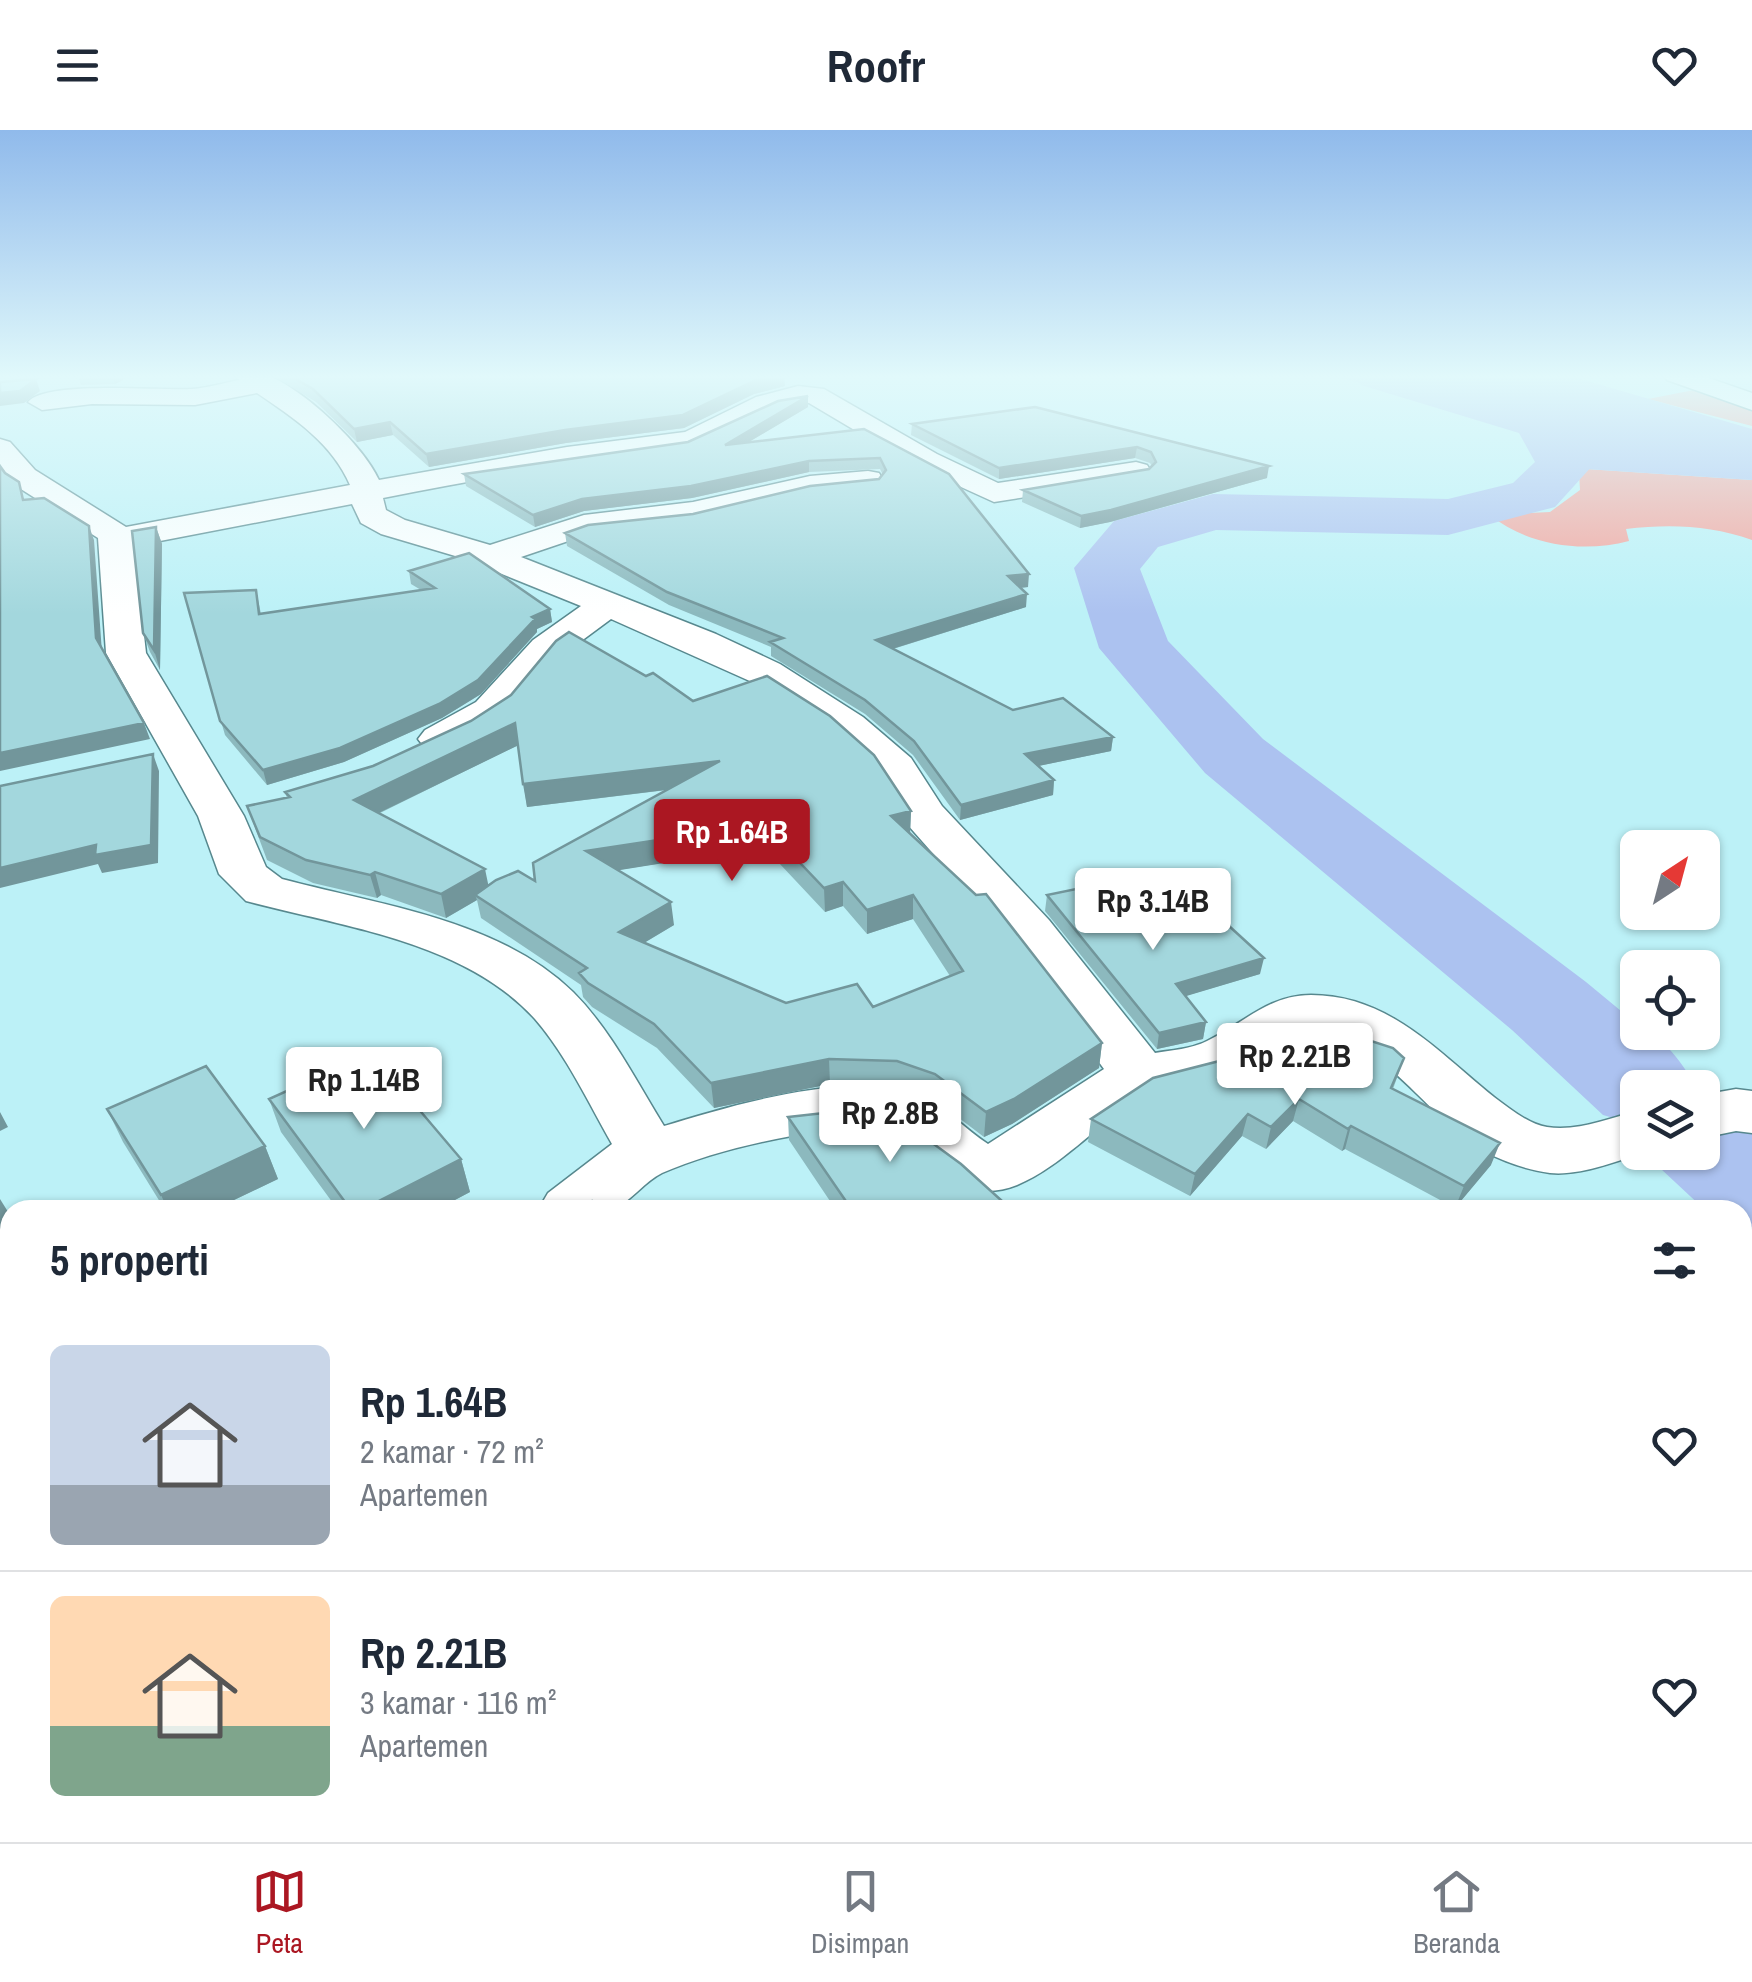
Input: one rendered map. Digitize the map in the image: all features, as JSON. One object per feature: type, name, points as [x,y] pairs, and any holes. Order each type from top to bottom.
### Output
[{"type":"street","points":[[351,455],[370,492],[368,506],[383,522],[489,557],[766,673],[876,746],[895,767],[924,814],[1030,930],[1140,1076]]},
{"type":"street","points":[[115,539],[577,455]]},
{"type":"street","points":[[922,455],[994,493],[1136,470]]},
{"type":"street","points":[[8,469],[114,533],[126,653],[144,690],[183,748],[240,812],[244,874],[264,890],[463,947],[539,991],[557,1009],[649,1154]]},
{"type":"street","points":[[489,557],[584,525],[693,512],[826,482],[868,480]]},
{"type":"street","points":[[399,760],[491,710],[507,697],[537,657],[608,604]]},
{"type":"street","points":[[138,760],[183,748]]},
{"type":"street","points":[[583,1200],[604,1180],[649,1154],[834,1108],[865,1105],[908,1115],[972,1166],[996,1168],[1110,1091],[1140,1076],[1212,1062],[1239,1048],[1268,1025],[1288,1016],[1318,1012],[1369,1027],[1413,1058],[1496,1128],[1526,1144],[1550,1150],[1616,1138]]},
{"type":"street","points":[[1720,1113],[1752,1112]]},
{"type":"shaded area","points":[[1586,469],[1752,480],[1752,540],[1705,529],[1658,526],[1626,529],[1629,541],[1575,546],[1521,534],[1490,515],[1550,512],[1580,490],[1579,473]]},
{"type":"water","points":[[1550,455],[1752,455],[1752,480],[1586,469],[1556,461]]},
{"type":"building","points":[[598,455],[913,455],[949,474],[1029,574],[1008,576],[1027,594],[876,640],[1013,710],[1063,698],[1113,737],[1025,754],[1054,780],[961,805],[914,741],[865,700],[770,642],[783,638],[667,592],[565,533],[588,525],[693,514],[810,486],[879,479],[886,470],[880,458],[809,461],[691,486],[582,499],[533,515],[464,474]]},
{"type":"building","points":[[973,455],[1085,455],[999,468]]},
{"type":"building","points":[[1152,455],[1225,455],[1269,466],[1081,516],[1023,490],[1149,469],[1156,462]]},
{"type":"building","points":[[0,466],[19,482],[23,500],[44,498],[89,526],[96,638],[144,723],[0,753]]},
{"type":"building","points":[[156,527],[154,650],[143,633],[132,531]]},
{"type":"building","points":[[469,553],[550,609],[532,617],[535,619],[478,680],[439,704],[340,748],[263,770],[220,721],[184,593],[256,590],[259,614],[435,588],[409,571]]},
{"type":"building","points":[[569,632],[646,676],[653,673],[693,701],[767,676],[830,716],[874,755],[911,811],[891,816],[976,895],[986,894],[1102,1043],[1014,1099],[986,1112],[935,1074],[897,1061],[829,1059],[711,1083],[654,1024],[588,983],[579,973],[587,968],[475,895],[518,871],[535,881],[533,863],[720,761],[523,784],[515,723],[354,800],[485,869],[441,894],[375,872],[370,875],[306,860],[260,837],[247,806],[290,797],[285,792],[373,766],[471,721],[511,695],[556,641]],"holes":[[[763,824],[824,888],[843,882],[867,910],[913,895],[963,971],[873,1007],[857,984],[786,1003],[619,932],[671,902],[586,851]]]},
{"type":"building","points":[[153,754],[151,845],[95,855],[96,845],[0,868],[0,786]]},
{"type":"building","points":[[1105,883],[1148,934],[1217,915],[1264,958],[1176,984],[1206,1022],[1159,1033],[1047,895]]},
{"type":"building","points":[[1334,1029],[1393,1048],[1404,1058],[1391,1088],[1500,1143],[1464,1186],[1351,1126],[1348,1129],[1299,1099],[1271,1127],[1248,1114],[1195,1174],[1091,1119],[1153,1078],[1239,1056],[1256,1078],[1274,1064],[1307,1083]]},
{"type":"building","points":[[371,1053],[461,1159],[381,1200],[344,1200],[269,1099]]},
{"type":"building","points":[[206,1066],[265,1146],[161,1195],[107,1109]]},
{"type":"building","points":[[869,1108],[901,1120],[961,1164],[1001,1200],[845,1200],[788,1117]]},
{"type":"waterway","points":[[1559,455],[1565,465],[1534,495],[1448,517],[1213,512],[1136,534],[1107,568],[1135,648],[1234,756],[1549,1006],[1622,1070]]},
{"type":"waterway","points":[[1720,1155],[1752,1183]]}]
